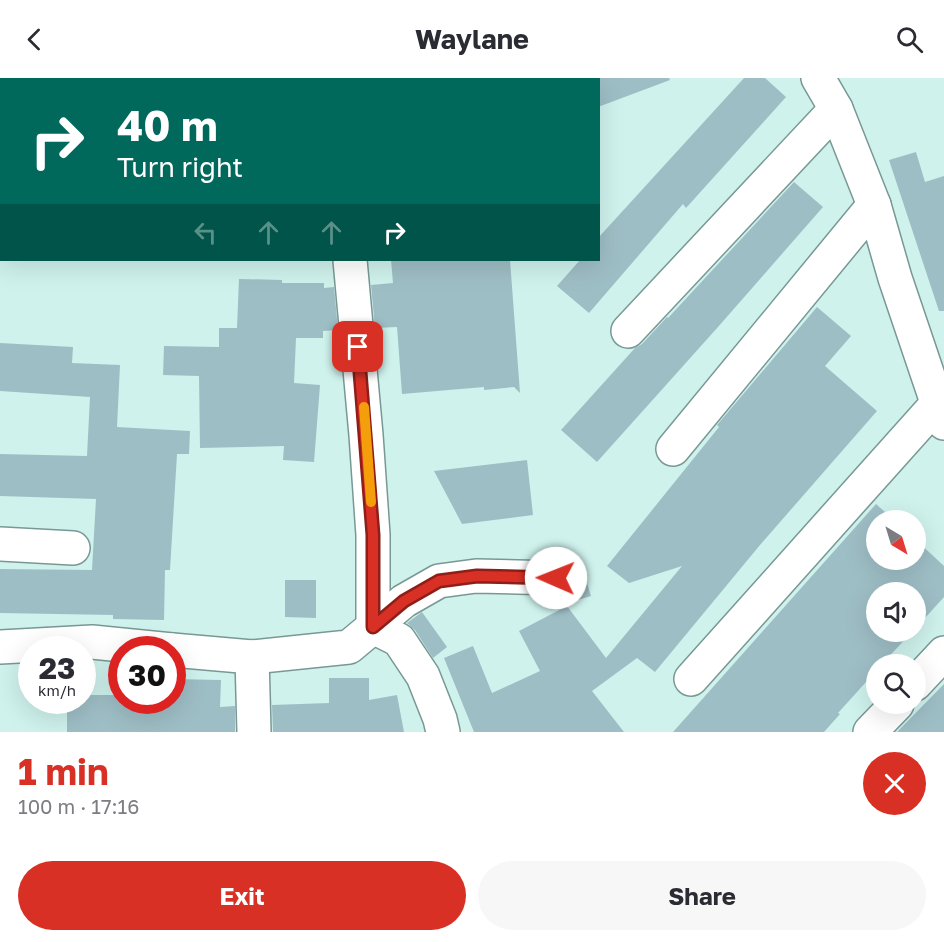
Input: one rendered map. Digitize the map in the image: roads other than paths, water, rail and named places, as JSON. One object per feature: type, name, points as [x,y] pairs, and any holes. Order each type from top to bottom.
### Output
[{"type":"street","points":[[691,679],[940,413],[874,205],[836,109],[818,78]]},
{"type":"street","points":[[628,331],[836,109]]},
{"type":"street","points":[[672,449],[874,205]]},
{"type":"street","points":[[350,261],[373,535],[373,627]]},
{"type":"street","points":[[0,544],[72,548]]},
{"type":"street","points":[[186,651],[252,657],[349,647],[404,601],[439,581],[477,576],[556,578]]},
{"type":"street","points":[[373,627],[399,640],[423,676],[440,718],[443,732]]},
{"type":"street","points":[[0,647],[92,642],[108,644]]},
{"type":"street","points":[[926,672],[944,653]]},
{"type":"street","points":[[252,657],[254,732]]},
{"type":"street","points":[[870,732],[887,714]]}]
